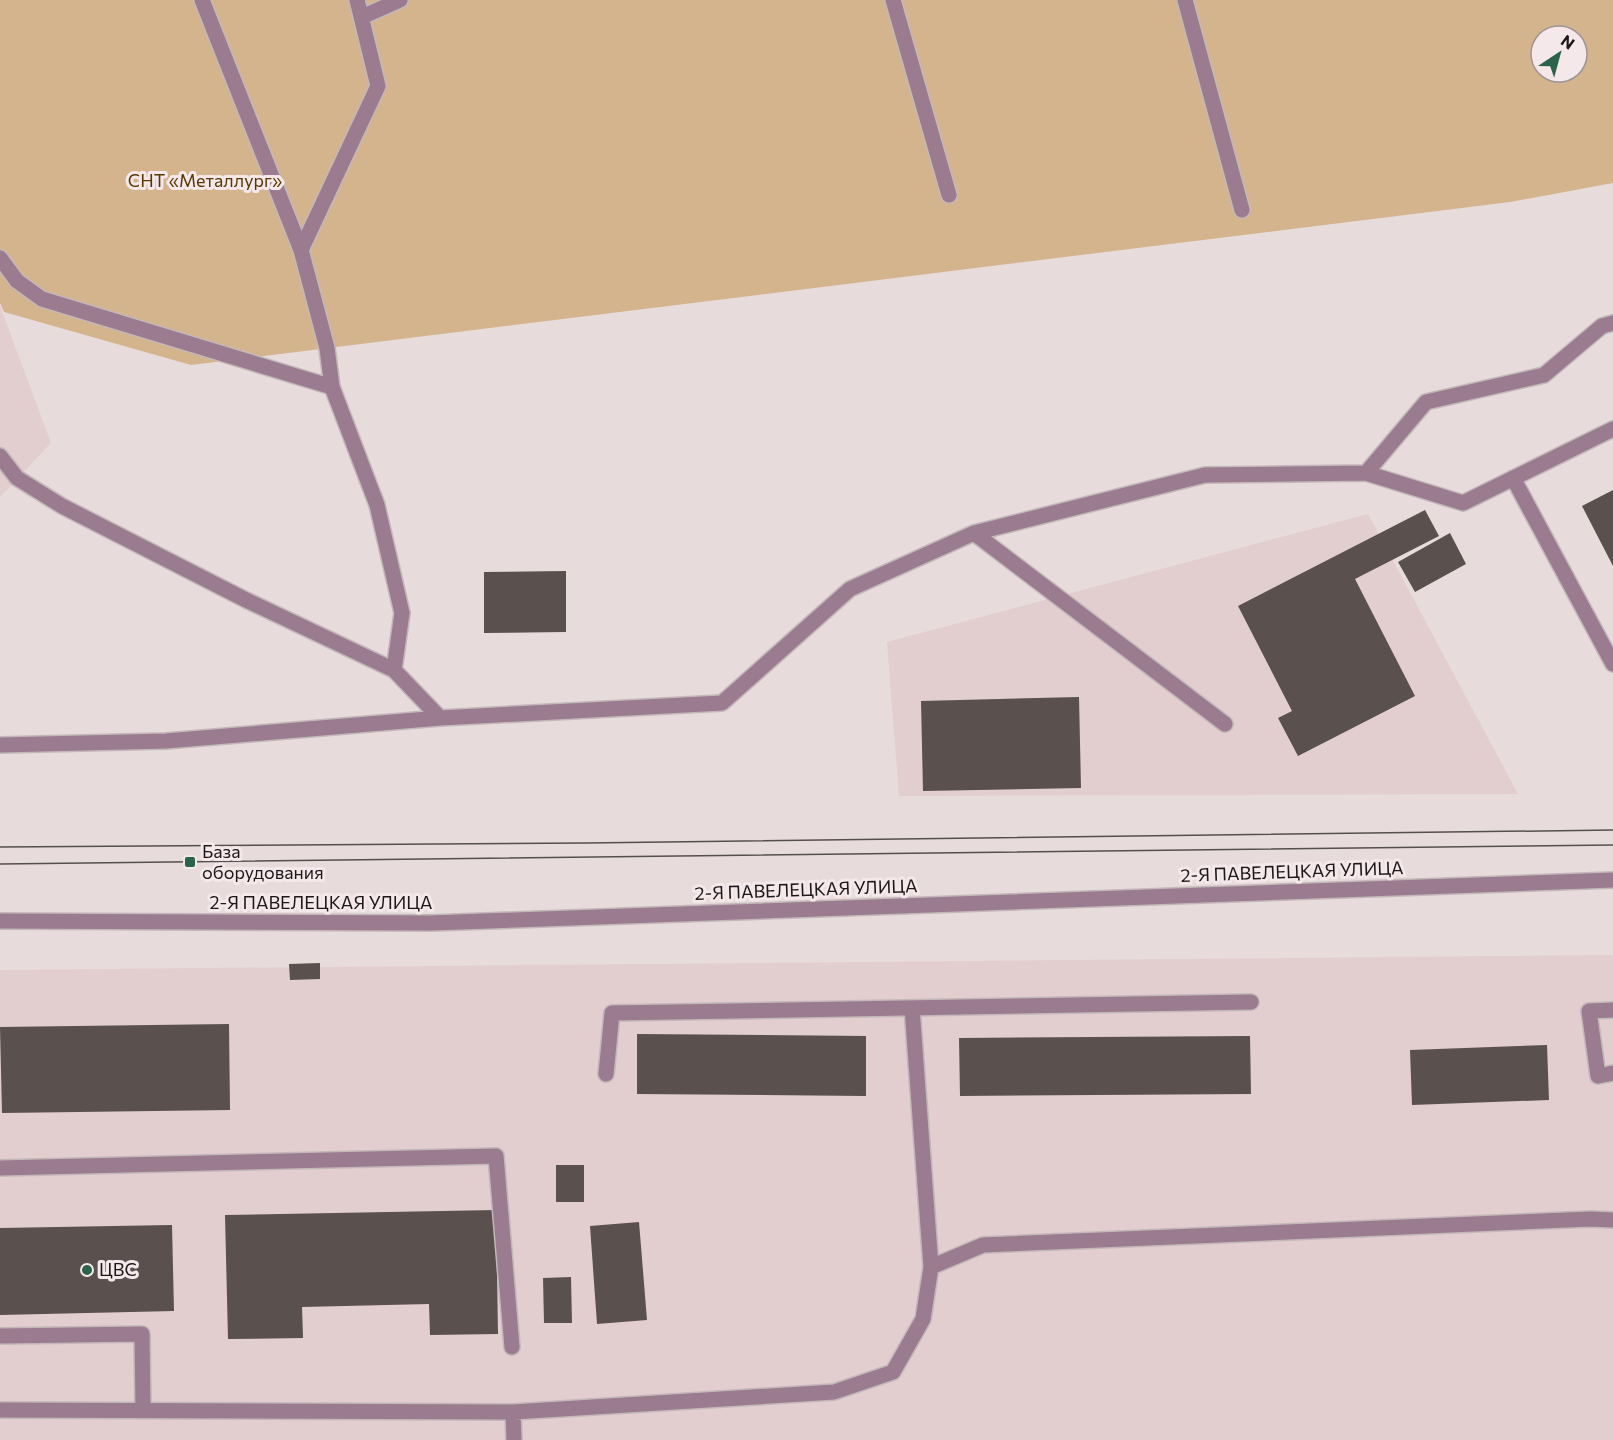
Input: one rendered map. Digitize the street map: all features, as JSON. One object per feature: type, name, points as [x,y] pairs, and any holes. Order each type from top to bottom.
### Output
[{"type":"street","points":[[202,0],[301,250],[327,348],[332,387],[377,505],[402,613],[394,670]]},
{"type":"street","points":[[301,250],[378,86],[357,0]]},
{"type":"street","points":[[362,17],[400,0]]},
{"type":"street","points":[[893,0],[949,195]]},
{"type":"street","points":[[1185,0],[1242,210]]},
{"type":"street","points":[[0,258],[17,281],[42,299],[332,387]]},
{"type":"street","points":[[1366,473],[1426,402],[1544,375],[1602,326],[1613,323]]},
{"type":"street","points":[[0,745],[166,741],[440,717],[722,703],[850,589],[974,533],[1205,475],[1366,473],[1463,503],[1613,429]]},
{"type":"street","points":[[0,456],[17,478],[62,506],[246,600],[394,670],[440,717]]},
{"type":"street","points":[[1514,478],[1613,664]]},
{"type":"street","points":[[974,533],[1225,724]]},
{"type":"street","name":"2-Я ПАВЕЛЕЦКАЯ УЛИЦА","points":[[0,921],[431,923],[1613,880]]},
{"type":"street","points":[[606,1074],[612,1013],[1251,1002]]},
{"type":"street","points":[[0,1410],[513,1412],[834,1392],[893,1372],[923,1319],[931,1267],[912,1008]]},
{"type":"street","points":[[1613,1010],[1589,1011],[1598,1076],[1613,1073]]},
{"type":"street","points":[[0,1168],[496,1156],[512,1347]]},
{"type":"street","points":[[931,1267],[983,1245],[1591,1219],[1613,1220]]},
{"type":"street","points":[[0,1336],[142,1334],[143,1410]]},
{"type":"street","points":[[513,1412],[514,1440]]},
{"type":"shaded area","points":[[0,306],[51,443],[0,497]]},
{"type":"shaded area","points":[[1368,514],[1518,794],[899,796],[887,642]]},
{"type":"shaded area","points":[[1613,955],[1613,1440],[0,1440],[0,970]]},
{"type":"green space","name":"СНТ «Металлург»","points":[[0,0],[1613,0],[1613,183],[1510,202],[191,365],[4,312],[0,303]]},
{"type":"building","points":[[1613,490],[1613,566],[1582,506]]},
{"type":"building","points":[[1425,510],[1439,536],[1355,579],[1415,696],[1298,756],[1278,718],[1292,711],[1238,606]]},
{"type":"building","points":[[1450,533],[1466,564],[1415,592],[1398,562]]},
{"type":"building","points":[[566,571],[566,632],[484,633],[484,572]]},
{"type":"building","points":[[1079,697],[1081,788],[923,791],[921,701]]},
{"type":"building","points":[[320,963],[320,979],[290,980],[289,964]]},
{"type":"building","points":[[229,1024],[230,1110],[2,1113],[0,1027]]},
{"type":"building","points":[[637,1034],[866,1036],[866,1096],[637,1094]]},
{"type":"building","points":[[1250,1036],[1251,1094],[960,1096],[959,1038]]},
{"type":"building","points":[[1547,1045],[1549,1100],[1412,1105],[1410,1050]]},
{"type":"building","points":[[556,1165],[584,1165],[584,1202],[556,1202]]},
{"type":"building","points":[[496,1210],[498,1334],[430,1335],[429,1304],[302,1307],[303,1338],[228,1339],[225,1215]]},
{"type":"building","points":[[639,1222],[647,1320],[597,1324],[590,1226]]},
{"type":"building","name":"ЦВС","points":[[172,1225],[174,1311],[0,1315],[0,1228]]},
{"type":"building","points":[[571,1277],[572,1323],[544,1323],[543,1278]]},
{"type":"tram line","points":[[0,847],[586,843],[1613,830]]},
{"type":"tram line","points":[[0,864],[1613,845]]},
{"type":"place","name":"База оборудования","points":[[190,862]]},
{"type":"place","name":"ЦВС","points":[[87,1270]]}]
